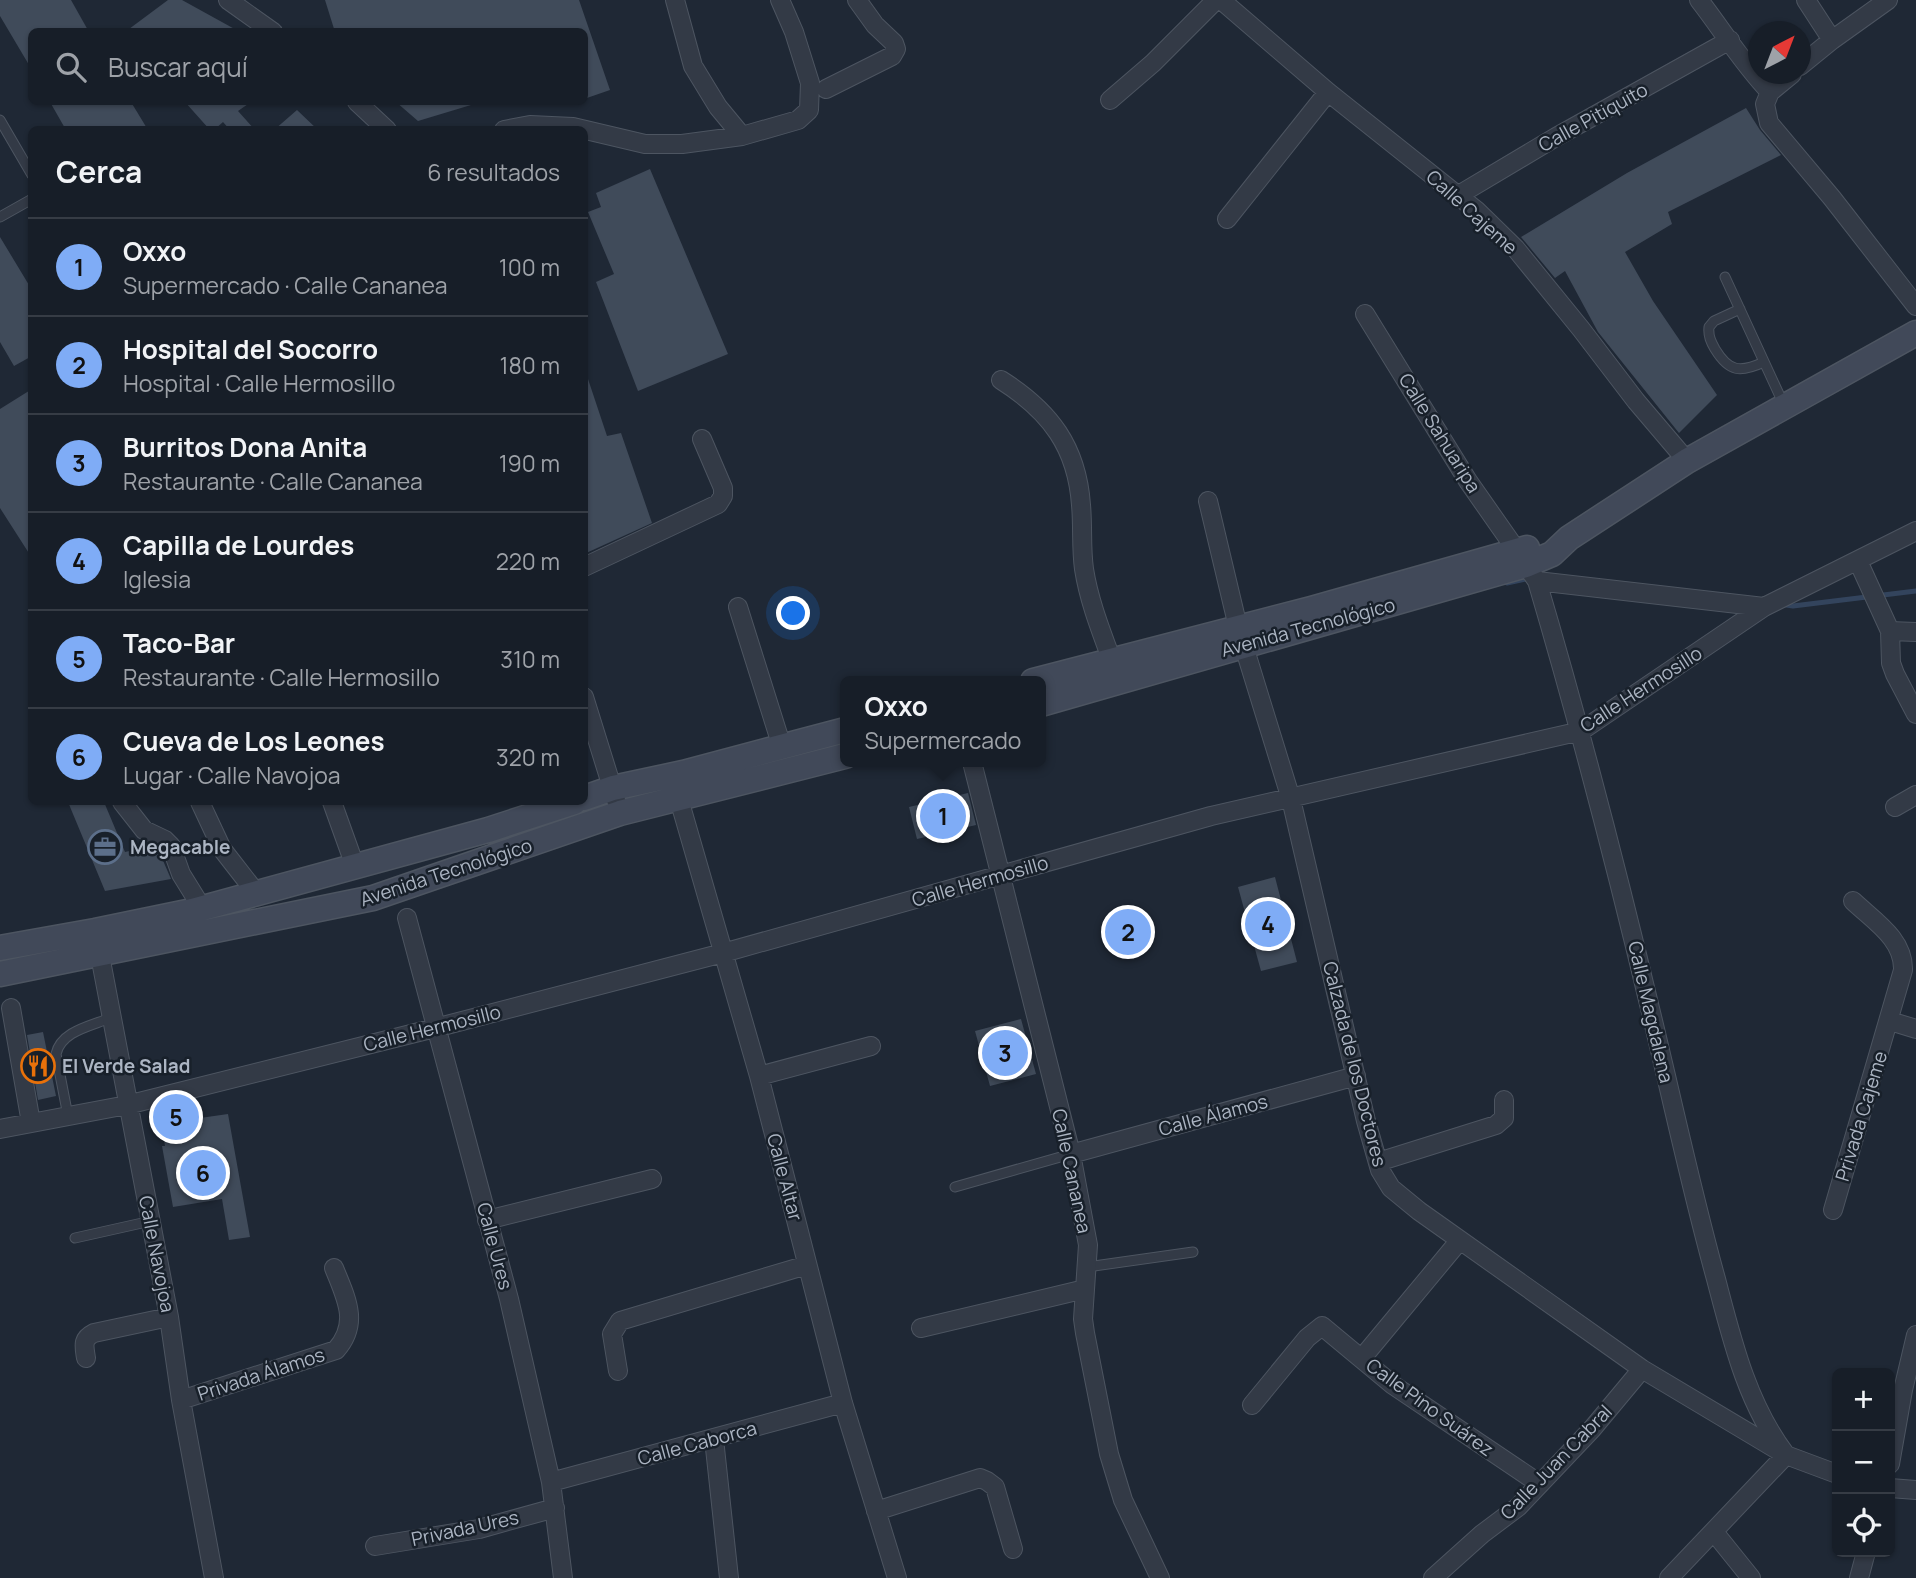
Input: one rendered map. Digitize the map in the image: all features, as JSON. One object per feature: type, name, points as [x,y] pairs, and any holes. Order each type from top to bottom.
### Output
[{"type":"main road","name":"Avenida Tecnológico","points":[[1046,702],[1241,636],[1517,565],[1569,537],[1687,461],[1916,333]]},
{"type":"main road","name":"Avenida Tecnológico","points":[[1046,678],[1112,661],[1241,636]]},
{"type":"main road","name":"Avenida Tecnológico","points":[[2,961],[373,898],[620,813],[676,787],[782,747],[840,731]]},
{"type":"main road","name":"Avenida Tecnológico","points":[[588,797],[613,788],[676,787],[840,757]]},
{"type":"main road","name":"Avenida Tecnológico","points":[[97,943],[202,908],[488,830],[565,805]]},
{"type":"street","points":[[228,0],[266,28]]},
{"type":"street","points":[[675,0],[693,66],[718,107],[742,136]]},
{"type":"street","points":[[588,131],[645,144],[682,144],[742,136],[799,120],[809,110],[810,83],[794,32],[780,0]]},
{"type":"street","points":[[826,89],[892,56],[896,49],[894,43],[875,25],[857,0]]},
{"type":"street","points":[[1110,100],[1218,0]]},
{"type":"street","name":"Calle Cajeme","points":[[1218,0],[1457,196],[1516,248],[1636,401],[1687,461]]},
{"type":"street","points":[[1699,0],[1730,40],[1747,68],[1770,92]]},
{"type":"street","points":[[1806,0],[1832,40]]},
{"type":"street","points":[[1811,58],[1888,0]]},
{"type":"street","name":"Calle Pitiquito","points":[[1457,196],[1556,137],[1730,40]]},
{"type":"street","points":[[1780,84],[1770,92],[1765,104],[1769,123],[1832,198],[1916,306]]},
{"type":"street","points":[[1227,219],[1328,92]]},
{"type":"street","points":[[360,105],[383,126]]},
{"type":"street","points":[[525,126],[552,126]]},
{"type":"street","name":"Calle Sahuaripa","points":[[1365,314],[1517,565]]},
{"type":"street","points":[[1001,380],[1026,396],[1050,421],[1068,446],[1077,469],[1084,568],[1094,612],[1112,661]]},
{"type":"street","points":[[588,565],[718,504],[723,496],[723,488],[702,439]]},
{"type":"street","name":"Calzada de los Doctores","points":[[1208,502],[1241,636],[1291,799],[1378,1162],[1391,1188],[1419,1211],[1642,1369],[1786,1455],[1832,1472]]},
{"type":"street","name":"Calle Hermosillo","points":[[0,1129],[127,1105],[435,1028],[723,953],[1211,816],[1581,731],[1764,607],[1916,531]]},
{"type":"street","points":[[1858,561],[1890,631],[1891,663],[1916,714]]},
{"type":"street","points":[[1517,565],[1764,607]]},
{"type":"street","name":"Calle Magdalena","points":[[1517,565],[1581,731],[1629,917],[1690,1184],[1726,1316],[1757,1409],[1768,1431],[1786,1455]]},
{"type":"street","points":[[738,607],[782,747]]},
{"type":"street","points":[[1890,631],[1916,632]]},
{"type":"street","points":[[588,710],[620,813]]},
{"type":"street","name":"Calle Cananea","points":[[973,767],[1071,1154],[1087,1245],[1083,1319],[1109,1454],[1123,1500],[1160,1578]]},
{"type":"street","name":"Calle Altar","points":[[676,787],[759,1076],[843,1403],[897,1578]]},
{"type":"street","points":[[1895,807],[1916,795]]},
{"type":"street","points":[[124,805],[144,830],[165,839],[171,846],[181,874],[202,908]]},
{"type":"street","points":[[201,805],[222,849],[257,894]]},
{"type":"street","points":[[333,805],[355,866]]},
{"type":"street","name":"Privada Cajeme","points":[[1833,1210],[1890,1021],[1904,958],[1892,937],[1853,901]]},
{"type":"street","name":"Calle Ures","points":[[407,918],[509,1299],[551,1482],[564,1578]]},
{"type":"street","name":"Calle Navojoa","points":[[97,943],[169,1317],[181,1400],[214,1578]]},
{"type":"street","points":[[11,1008],[31,1123]]},
{"type":"street","points":[[1890,1021],[1916,1029]]},
{"type":"street","points":[[759,1076],[871,1046]]},
{"type":"street","name":"Calle Álamos","points":[[1071,1154],[1356,1076]]},
{"type":"street","points":[[1378,1162],[1496,1125],[1504,1118],[1504,1101]]},
{"type":"street","points":[[487,1220],[652,1179]]},
{"type":"street","points":[[1362,1358],[1460,1240]]},
{"type":"street","points":[[618,1371],[612,1334],[620,1321],[807,1265]]},
{"type":"street","name":"Privada Álamos","points":[[181,1400],[336,1350],[346,1339],[351,1324],[344,1292],[334,1268]]},
{"type":"street","points":[[921,1328],[1085,1289]]},
{"type":"street","points":[[86,1358],[83,1343],[86,1337],[94,1333],[169,1317]]},
{"type":"street","name":"Calle Pino Suárez","points":[[1252,1405],[1307,1338],[1322,1326],[1394,1385],[1540,1484]]},
{"type":"street","points":[[1895,1436],[1916,1335]]},
{"type":"street","name":"Calle Juan Cabral","points":[[1433,1578],[1540,1484],[1592,1429],[1642,1369]]},
{"type":"street","name":"Calle Caborca","points":[[551,1482],[843,1403]]},
{"type":"street","points":[[714,1439],[729,1578]]},
{"type":"street","points":[[1670,1578],[1786,1455]]},
{"type":"street","points":[[876,1511],[980,1478],[995,1487],[1013,1549]]},
{"type":"street","points":[[1895,1488],[1916,1490]]},
{"type":"street","name":"Privada Ures","points":[[374,1546],[479,1529],[555,1508]]},
{"type":"street","points":[[1713,1532],[1751,1578]]},
{"type":"street","points":[[1859,1578],[1865,1557]]},
{"type":"lane","points":[[0,120],[28,168]]},
{"type":"lane","points":[[0,216],[28,201]]},
{"type":"lane","points":[[1725,277],[1785,406]]},
{"type":"lane","points":[[1740,309],[1714,321],[1709,327],[1709,337],[1725,364],[1731,367],[1744,369],[1764,362]]},
{"type":"lane","points":[[68,1116],[56,1054],[58,1046],[69,1035],[110,1018]]},
{"type":"lane","points":[[955,1187],[1071,1154]]},
{"type":"lane","points":[[75,1238],[151,1221]]},
{"type":"lane","points":[[1087,1266],[1193,1252]]},
{"type":"building","points":[[0,0],[71,0],[87,28],[28,28],[28,63],[0,16]]},
{"type":"building","points":[[168,0],[182,0],[233,28],[130,28]]},
{"type":"building","points":[[325,0],[579,0],[610,90],[588,98],[588,28],[334,28]]},
{"type":"building","points":[[52,105],[133,105],[146,126],[64,126]]},
{"type":"building","points":[[188,105],[247,105],[238,111],[251,126],[226,126],[223,122],[218,126],[206,126]]},
{"type":"building","points":[[399,105],[471,105],[418,121]]},
{"type":"building","points":[[1746,108],[1781,155],[1668,212],[1672,224],[1625,252],[1653,301],[1717,395],[1679,433],[1598,332],[1565,271],[1555,278],[1521,237],[1627,173]]},
{"type":"building","points":[[297,110],[314,126],[279,126]]},
{"type":"building","points":[[650,169],[728,354],[638,391],[596,282],[614,274],[588,212],[601,207],[596,193]]},
{"type":"building","points":[[0,237],[28,283],[28,358],[14,366],[0,342]]},
{"type":"building","points":[[588,379],[607,436],[621,433],[652,523],[588,552]]},
{"type":"building","points":[[28,392],[28,552],[0,508],[0,409]]},
{"type":"building","points":[[968,793],[976,825],[917,839],[909,807]]},
{"type":"building","name":"Megacable","points":[[69,805],[105,805],[125,852],[151,846],[158,849],[171,879],[105,891]]},
{"type":"building","points":[[1275,877],[1297,962],[1261,971],[1238,887]]},
{"type":"building","points":[[1021,1019],[1036,1074],[990,1086],[975,1031]]},
{"type":"building","name":"El Verde Salad","points":[[43,1032],[56,1096],[38,1100],[27,1035]]},
{"type":"building","points":[[190,1103],[193,1119],[228,1114],[250,1237],[229,1240],[222,1199],[173,1207],[162,1146],[165,1146],[159,1109]]},
{"type":"waterway","points":[[1507,583],[1531,578]]},
{"type":"waterway","points":[[1780,604],[1793,606],[1916,591]]},
{"type":"place","name":"Oxxo","points":[[943,816]]},
{"type":"place","name":"Megacable","points":[[105,847]]},
{"type":"place","name":"Capilla de Lourdes","points":[[1268,924]]},
{"type":"place","name":"Hospital del Socorro","points":[[1128,932]]},
{"type":"place","name":"Burritos Dona Anita","points":[[1005,1053]]},
{"type":"place","name":"El Verde Salad","points":[[38,1066]]},
{"type":"place","name":"Taco-Bar","points":[[176,1117]]},
{"type":"place","name":"Cueva de Los Leones","points":[[203,1173]]}]
